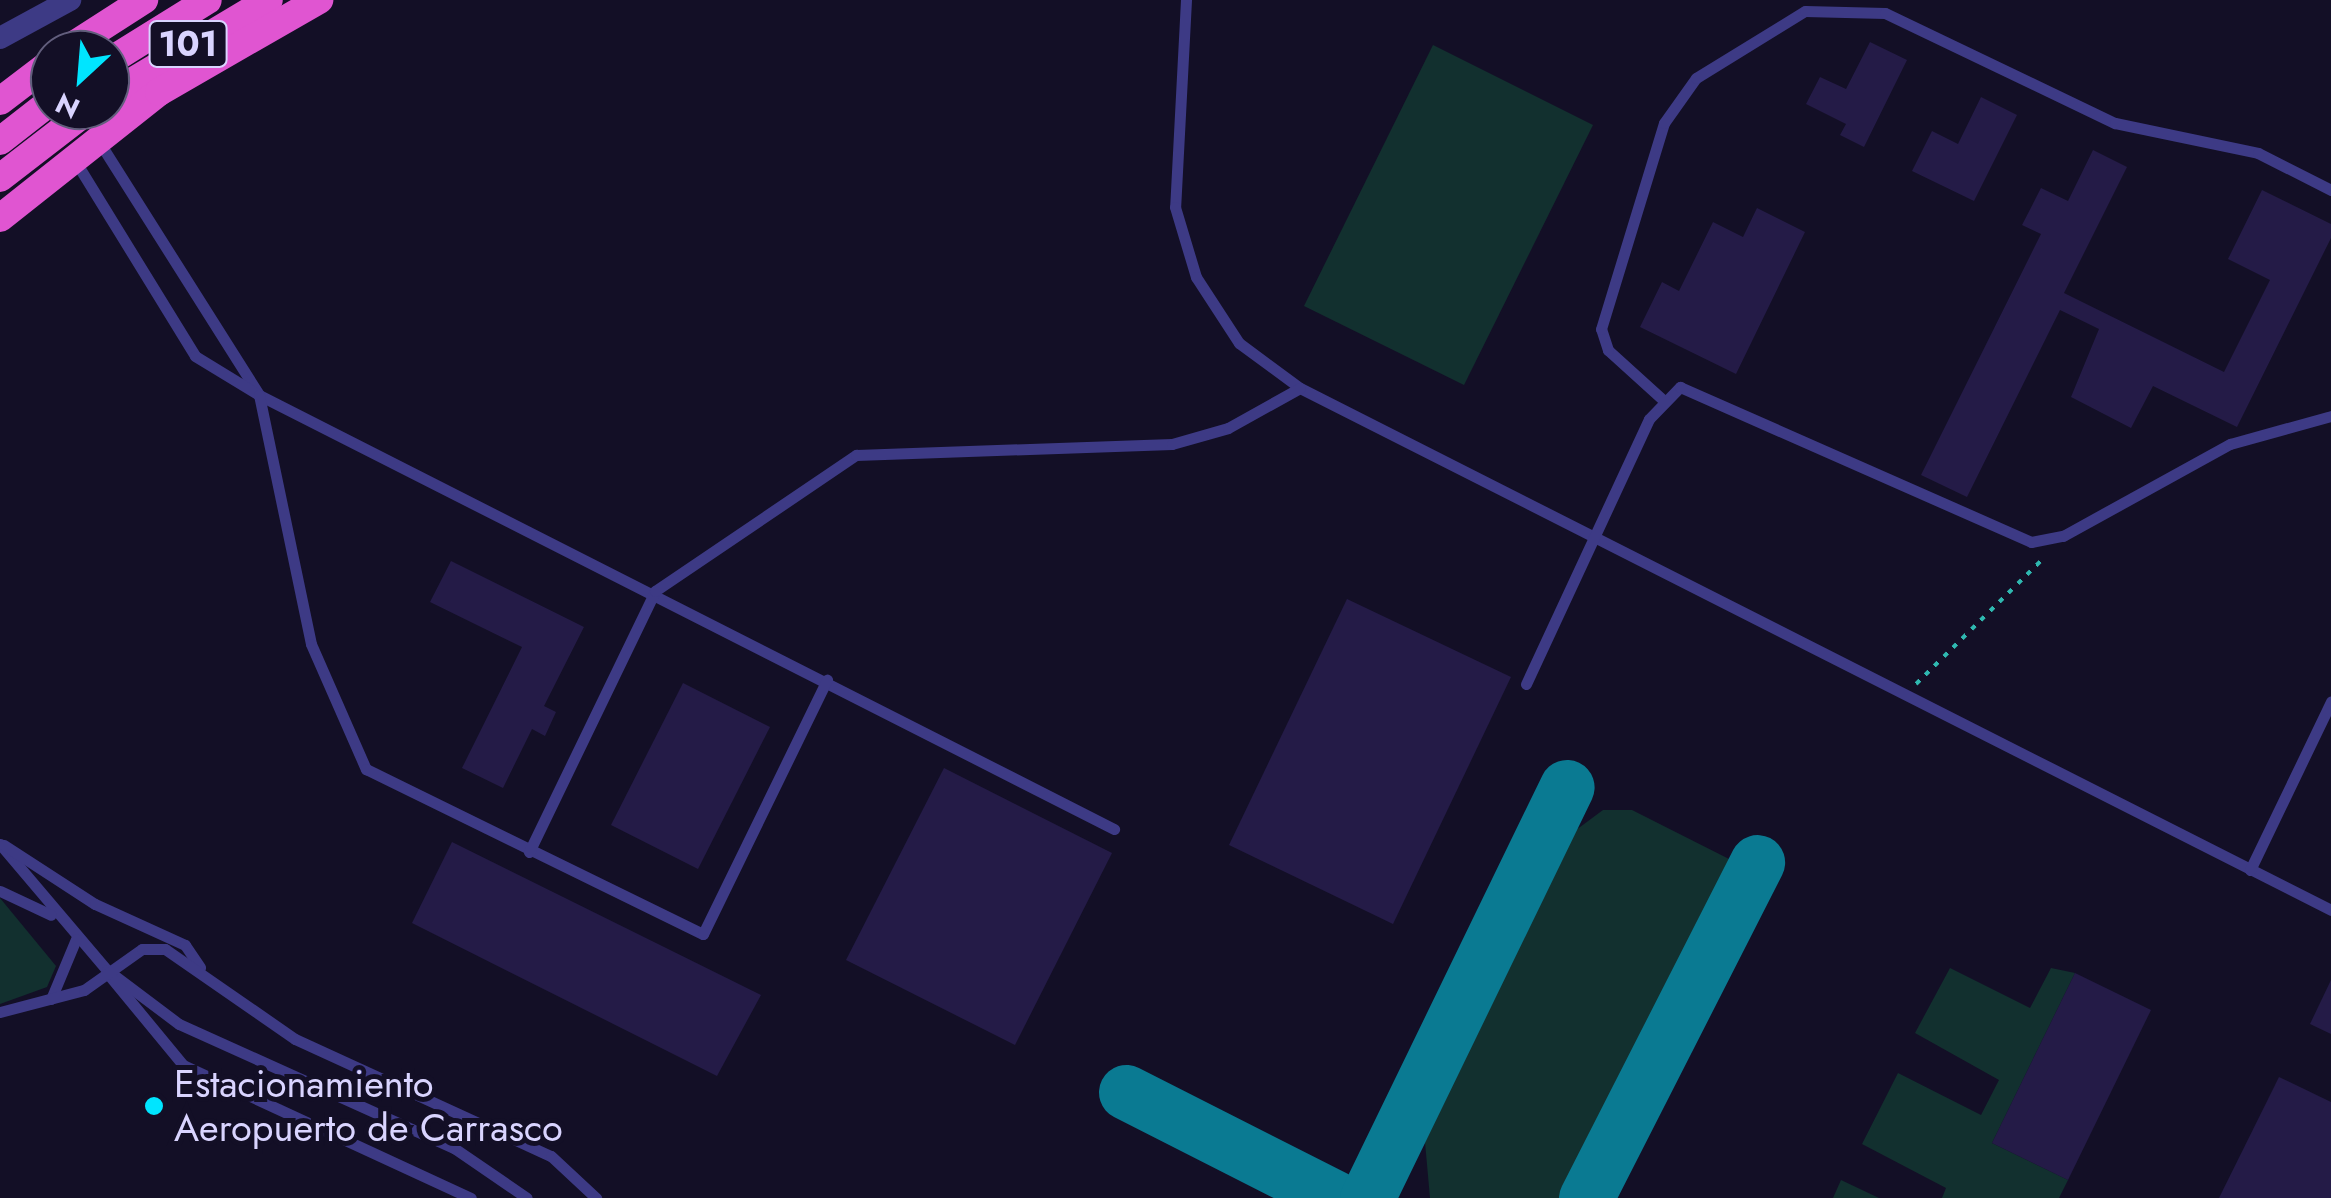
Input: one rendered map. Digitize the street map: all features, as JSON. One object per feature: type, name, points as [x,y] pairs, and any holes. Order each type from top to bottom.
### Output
[{"type":"highway","points":[[97,30],[144,0]]},
{"type":"highway","name":"101","points":[[130,49],[208,0]]},
{"type":"highway","name":"101","points":[[130,83],[269,0]]},
{"type":"highway","points":[[130,102],[318,0]]},
{"type":"highway","points":[[0,101],[30,78]]},
{"type":"highway","points":[[0,141],[30,118]]},
{"type":"highway","points":[[0,178],[80,130]]},
{"type":"highway","points":[[0,218],[71,155],[87,130]]},
{"type":"street","points":[[0,38],[70,0]]},
{"type":"lane","points":[[1186,0],[1175,207],[1196,277],[1239,343],[1300,388],[2331,910]]},
{"type":"lane","points":[[1662,398],[1608,350],[1601,329],[1664,122],[1696,78],[1804,11],[1885,14],[2116,123],[2258,153],[2331,190]]},
{"type":"lane","points":[[96,130],[259,395],[311,644],[366,769],[703,934],[826,680]]},
{"type":"lane","points":[[71,155],[195,356],[259,395],[655,592],[1114,829]]},
{"type":"lane","points":[[529,852],[655,592],[856,455],[1172,444],[1228,428],[1300,388]]},
{"type":"lane","points":[[1526,684],[1662,398],[1694,388],[1996,532],[2050,538],[2230,444],[2331,416]]},
{"type":"lane","points":[[2250,870],[2330,707]]},
{"type":"lane","points":[[0,843],[55,917],[106,970],[137,1020],[183,1065],[471,1198]]},
{"type":"lane","points":[[0,843],[96,904],[185,944],[200,968]]},
{"type":"lane","points":[[0,890],[55,917]]},
{"type":"lane","points":[[51,999],[76,939]]},
{"type":"lane","points":[[0,1012],[84,990],[106,970],[154,947],[200,968],[295,1039],[496,1126],[550,1156],[596,1198]]},
{"type":"lane","points":[[106,970],[248,1062],[454,1148],[527,1198]]},
{"type":"path","points":[[1907,693],[2047,556],[2050,538]]},
{"type":"path","points":[[173,1094],[197,1100]]},
{"type":"green space","points":[[1433,45],[1593,125],[1464,385],[1304,306]]},
{"type":"green space","points":[[1603,810],[1632,810],[1735,862],[1566,1198],[1430,1198],[1425,1142],[1576,830]]},
{"type":"green space","points":[[0,898],[56,966],[47,987],[0,1004]]},
{"type":"green space","points":[[1950,968],[2030,1008],[2051,968],[2075,973],[1992,1143],[2068,1180],[2059,1198],[1942,1198],[1946,1188],[1862,1144],[1898,1073],[1981,1115],[1999,1080],[1915,1033]]},
{"type":"green space","points":[[1841,1180],[1879,1198],[1833,1198]]},
{"type":"building","points":[[1870,42],[1907,60],[1864,147],[1840,135],[1846,124],[1806,104],[1820,77],[1846,89]]},
{"type":"building","points":[[1981,97],[2017,115],[1974,201],[1912,171],[1932,131],[1958,144]]},
{"type":"building","points":[[2093,150],[2127,167],[2064,293],[2224,372],[2270,280],[2228,259],[2262,190],[2331,224],[2331,238],[2237,427],[2153,386],[2131,428],[2071,397],[2099,329],[2060,310],[1967,497],[1921,475],[2041,234],[2022,225],[2041,188],[2068,201]]},
{"type":"building","points":[[1757,208],[1805,232],[1736,374],[1640,327],[1662,282],[1679,291],[1713,222],[1743,237]]},
{"type":"building","points":[[451,561],[584,627],[544,706],[556,712],[545,736],[532,729],[503,788],[462,768],[522,647],[430,602]]},
{"type":"building","points":[[1347,599],[1511,677],[1393,924],[1229,845]]},
{"type":"building","points":[[683,683],[770,727],[698,869],[611,825]]},
{"type":"building","points":[[944,768],[1112,853],[1015,1045],[846,960]]},
{"type":"building","points":[[452,842],[761,995],[717,1076],[412,923]]},
{"type":"building","points":[[2075,973],[2151,1010],[2068,1180],[1992,1143]]},
{"type":"building","points":[[2331,980],[2331,1034],[2310,1024]]},
{"type":"building","points":[[2279,1077],[2331,1102],[2331,1198],[2219,1198]]},
{"type":"taxiway","points":[[1367,1198],[1567,787]]},
{"type":"taxiway","points":[[1586,1198],[1757,862]]},
{"type":"taxiway","points":[[1126,1092],[1335,1198]]},
{"type":"place","name":"Estacionamiento Aeropuerto de Carrasco","points":[[154,1106]]}]
